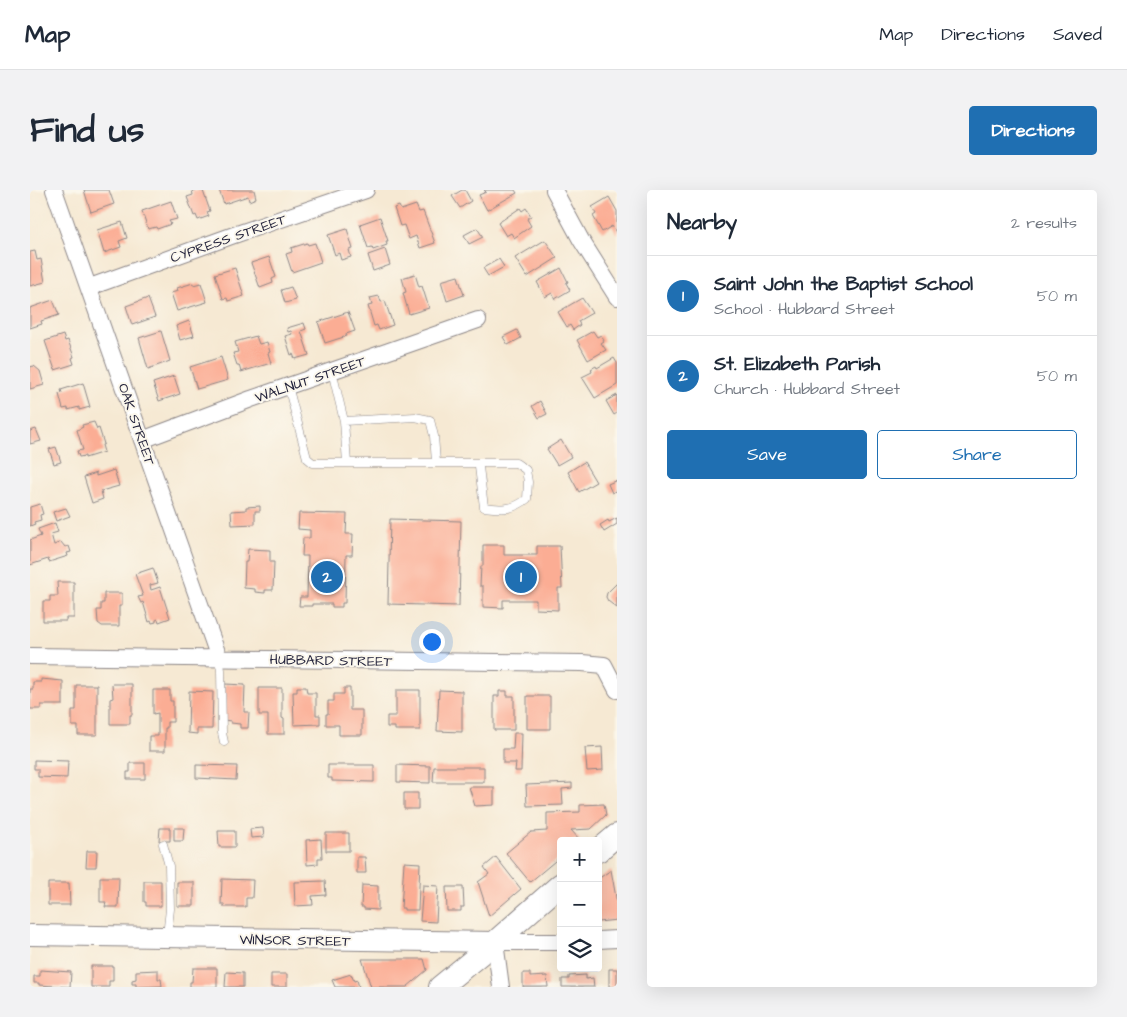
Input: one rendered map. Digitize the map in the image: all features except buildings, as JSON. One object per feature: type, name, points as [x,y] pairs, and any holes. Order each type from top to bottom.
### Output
[{"type":"main road","points":[[602,847],[617,834]]},
{"type":"main road","points":[[440,987],[557,888]]},
{"type":"street","name":"OAK STREET","points":[[54,190],[90,287],[219,658]]},
{"type":"street","name":"CYPRESS STREET","points":[[90,287],[366,190]]},
{"type":"street","points":[[554,190],[581,240],[617,297]]},
{"type":"street","name":"WALNUT STREET","points":[[142,440],[332,370],[478,320]]},
{"type":"street","name":"HUBBARD STREET","points":[[30,656],[582,662],[604,665],[617,690]]},
{"type":"street","name":"WINSOR STREET","points":[[30,935],[557,942]]},
{"type":"street","points":[[602,940],[617,939]]},
{"type":"street","points":[[495,942],[501,987]]},
{"type":"lane","points":[[332,370],[344,421],[347,463]]},
{"type":"lane","points":[[288,386],[307,458],[313,463],[436,462],[516,463],[526,470],[528,482],[527,499],[515,507],[504,510],[484,508],[480,463]]},
{"type":"lane","points":[[344,421],[415,417],[430,420],[434,436],[436,462]]},
{"type":"lane","points":[[219,658],[224,742]]},
{"type":"lane","points":[[163,844],[169,866],[170,909],[167,938]]},
{"type":"place","name":"St. Elizabeth Parish","points":[[327,577]]},
{"type":"place","name":"Saint John the Baptist School","points":[[521,577]]}]
